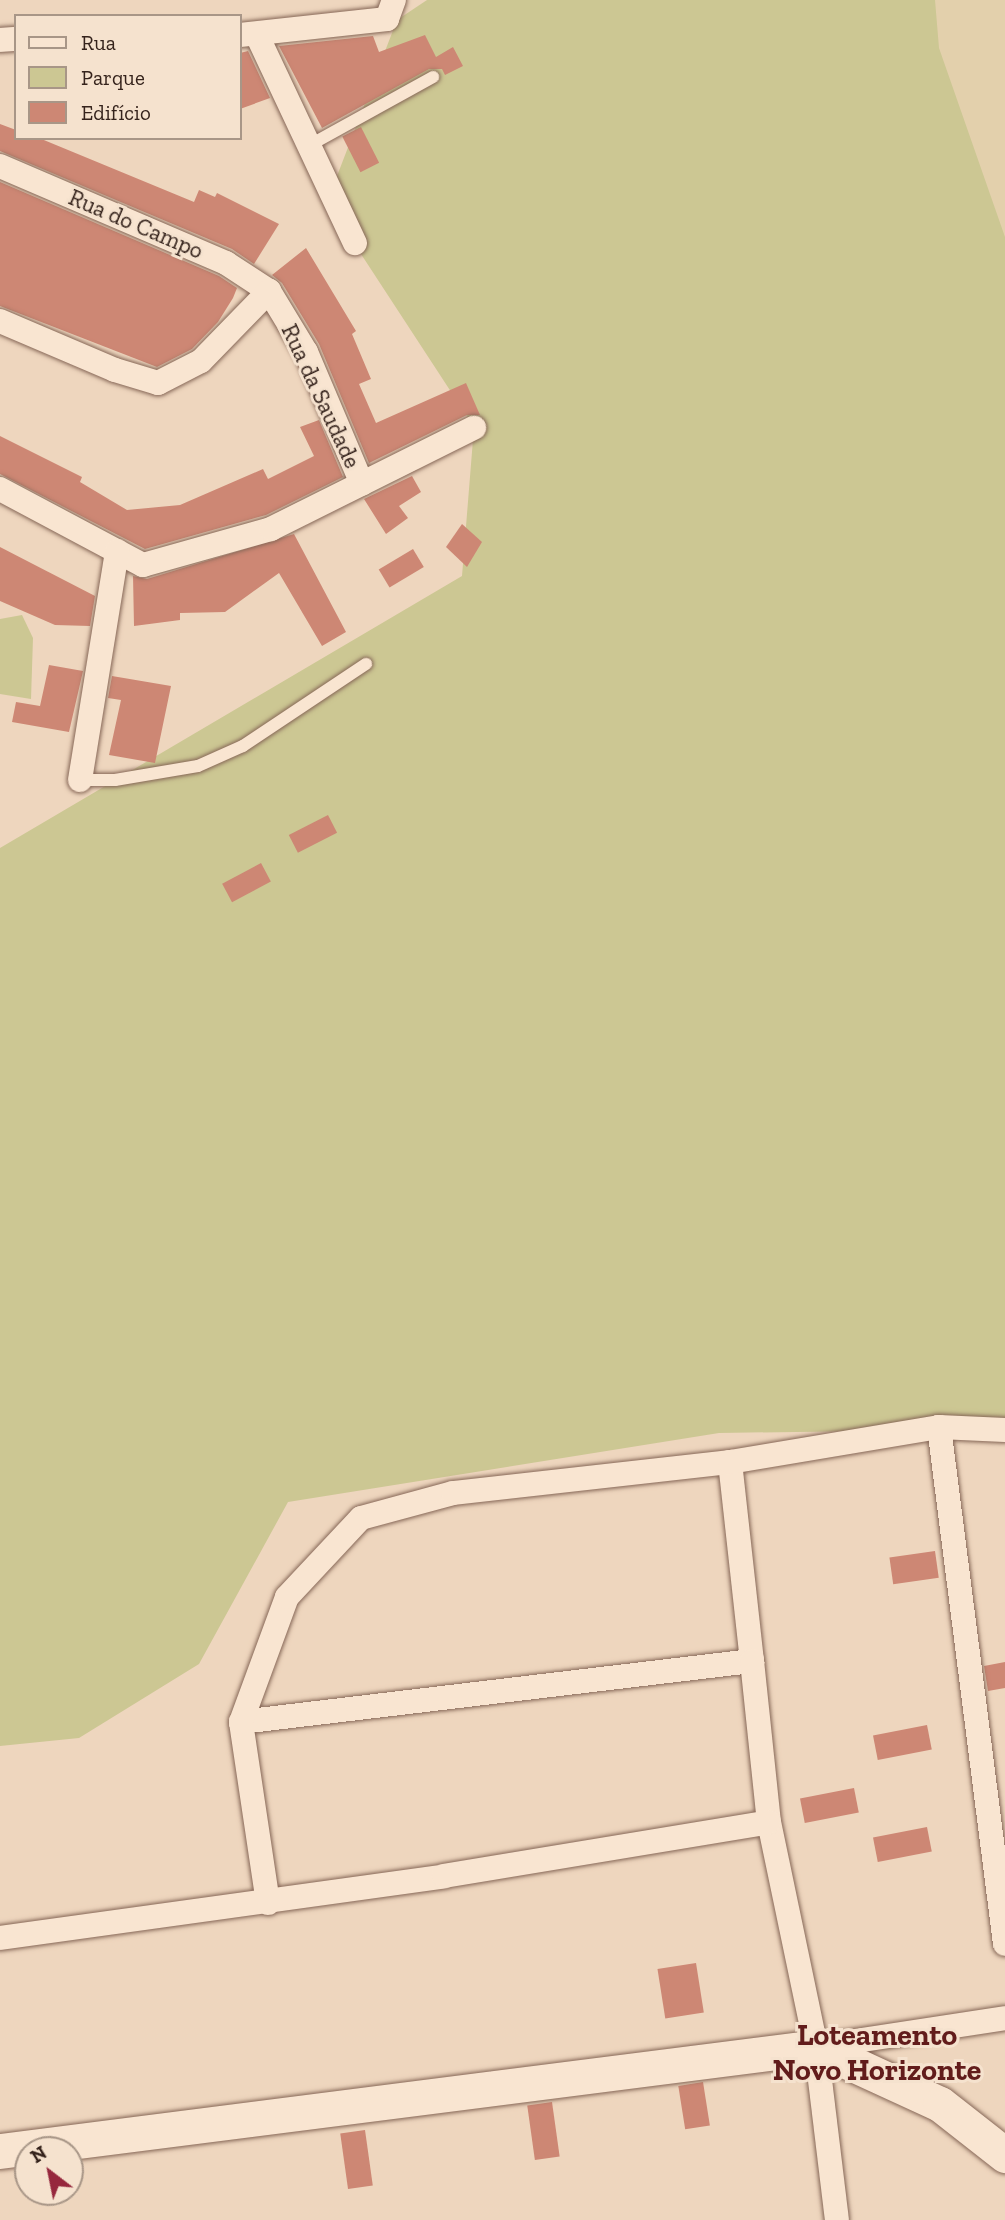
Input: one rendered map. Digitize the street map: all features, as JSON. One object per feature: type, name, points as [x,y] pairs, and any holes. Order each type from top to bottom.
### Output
[{"type":"street","points":[[355,243],[308,146],[248,35],[387,19],[394,0]]},
{"type":"street","name":"Rua do Campo","points":[[0,166],[226,263],[269,291]]},
{"type":"street","name":"Rua da Saudade","points":[[0,321],[115,370],[158,383],[201,361],[269,291],[306,352],[362,484]]},
{"type":"street","points":[[0,489],[144,565],[271,529],[474,428]]},
{"type":"street","points":[[80,780],[117,551]]},
{"type":"street","points":[[939,1427],[1005,1944]]},
{"type":"street","points":[[268,1903],[240,1722],[287,1597],[361,1518],[453,1493],[730,1462],[939,1427],[1005,1430]]},
{"type":"street","points":[[730,1462],[769,1822],[816,2047],[837,2220]]},
{"type":"street","points":[[240,1722],[752,1661]]},
{"type":"street","points":[[0,1938],[268,1903],[769,1822]]},
{"type":"street","points":[[0,2151],[816,2047],[1005,2018]]},
{"type":"street","points":[[816,2047],[940,2104],[1005,2155]]},
{"type":"lane","points":[[308,146],[433,77]]},
{"type":"lane","points":[[80,780],[116,780],[198,766],[243,746],[366,664]]},
{"type":"shaded area","points":[[805,0],[1005,0],[1005,537]]},
{"type":"green space","points":[[427,0],[935,0],[939,48],[1005,237],[1005,1429],[719,1433],[288,1502],[199,1664],[79,1738],[0,1746],[0,848],[462,576],[474,427],[327,202],[397,20]]},
{"type":"green space","points":[[22,615],[33,638],[31,699],[0,694],[0,619]]},
{"type":"building","points":[[425,35],[436,57],[453,47],[463,66],[445,75],[442,69],[429,69],[322,128],[279,46],[373,36],[379,52]]},
{"type":"building","points":[[248,51],[270,98],[242,108],[242,52]]},
{"type":"building","points":[[0,124],[14,129],[14,140],[44,140],[194,202],[199,190],[215,197],[217,193],[279,224],[254,264],[232,249],[0,151]]},
{"type":"building","points":[[361,127],[379,163],[360,172],[342,137]]},
{"type":"building","points":[[0,182],[219,276],[237,288],[233,298],[218,322],[192,349],[157,367],[0,306]]},
{"type":"building","points":[[306,248],[356,331],[352,334],[371,379],[359,384],[376,423],[466,383],[480,415],[467,415],[369,463],[319,344],[282,283],[272,275]]},
{"type":"building","points":[[319,420],[343,477],[266,515],[145,549],[0,474],[0,436],[82,477],[80,482],[127,510],[180,505],[263,469],[268,479],[314,456],[300,427]]},
{"type":"building","points":[[412,476],[421,492],[399,506],[408,518],[386,534],[364,499]]},
{"type":"building","points":[[462,524],[482,542],[467,567],[446,547]]},
{"type":"building","points":[[294,534],[346,632],[322,646],[279,573],[225,612],[180,613],[180,620],[134,626],[133,576],[147,579]]},
{"type":"building","points":[[0,547],[95,596],[90,626],[55,625],[0,601]]},
{"type":"building","points":[[413,549],[424,567],[390,588],[379,570]]},
{"type":"building","points":[[49,665],[83,671],[69,732],[12,722],[16,702],[40,706]]},
{"type":"building","points":[[112,676],[171,686],[155,763],[109,755],[121,700],[108,698]]},
{"type":"building","points":[[328,815],[337,833],[298,853],[289,835]]},
{"type":"building","points":[[261,863],[271,882],[232,902],[222,884]]},
{"type":"building","points":[[935,1551],[939,1578],[893,1584],[889,1557]]},
{"type":"building","points":[[1005,1662],[1005,1688],[988,1691],[984,1666]]},
{"type":"building","points":[[927,1725],[932,1750],[878,1760],[873,1735]]},
{"type":"building","points":[[854,1788],[859,1813],[805,1823],[800,1798]]},
{"type":"building","points":[[927,1827],[932,1852],[878,1862],[873,1837]]},
{"type":"building","points":[[696,1963],[704,2012],[665,2018],[657,1969]]},
{"type":"building","points":[[703,2082],[710,2125],[685,2129],[678,2086]]},
{"type":"building","points":[[552,2102],[560,2156],[535,2160],[527,2105]]},
{"type":"building","points":[[365,2130],[373,2185],[348,2189],[340,2133]]},
{"type":"district","name":"Loteamento Novo Horizonte","points":[[877,2052]]}]
